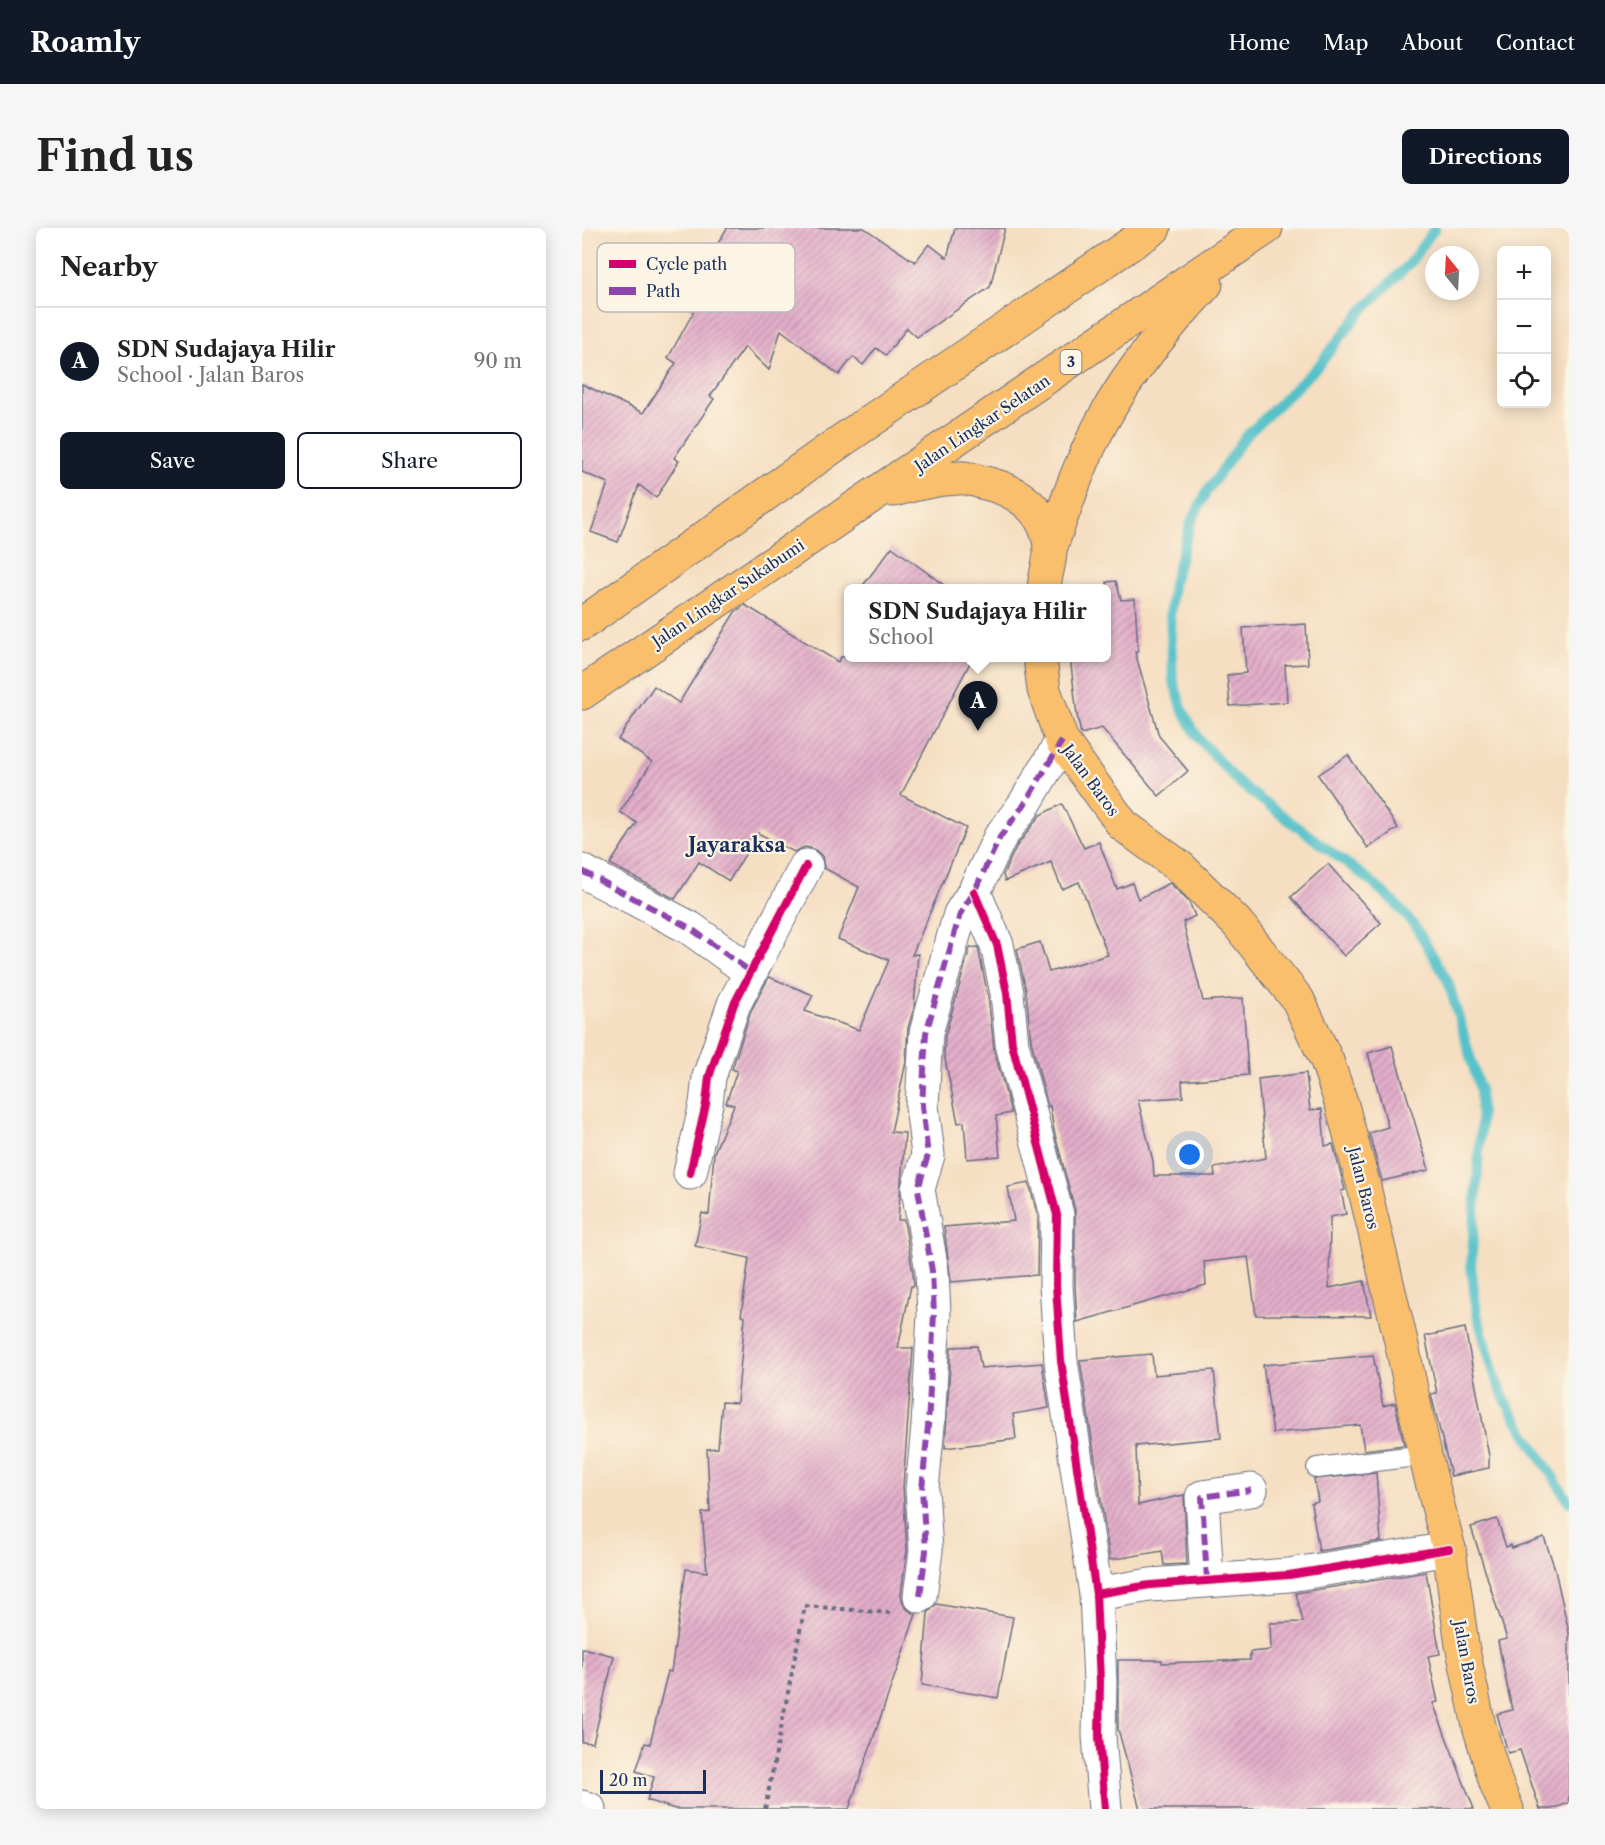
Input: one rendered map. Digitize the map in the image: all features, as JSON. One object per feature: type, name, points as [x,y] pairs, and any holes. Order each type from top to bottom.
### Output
[{"type":"main road","points":[[582,624],[844,439],[1154,228]]},
{"type":"main road","points":[[1045,584],[1050,549],[1077,474],[1103,420],[1144,356],[1178,315],[1254,237]]},
{"type":"main road","name":"Jalan Lingkar Selatan","points":[[875,495],[1254,237]]},
{"type":"main road","points":[[875,495],[917,483],[960,477],[998,485],[1018,495],[1037,511],[1046,529],[1050,549]]},
{"type":"main road","name":"Jalan Lingkar Sukabumi","points":[[582,693],[875,495]]},
{"type":"main road","name":"Jalan Baros","points":[[1041,662],[1044,690],[1062,741],[1123,825],[1180,867],[1237,924],[1298,1000],[1327,1061],[1354,1149],[1449,1549],[1462,1645],[1479,1726],[1496,1783],[1507,1809]]},
{"type":"street","points":[[920,1596],[926,1551],[922,1489],[934,1314],[932,1271],[918,1189],[928,1155],[922,1106],[926,1032],[960,914],[974,892],[1000,837],[1024,805],[1062,741]]},
{"type":"street","points":[[690,1173],[706,1104],[709,1077],[734,1004],[806,866]]},
{"type":"street","points":[[582,871],[690,928],[752,972]]},
{"type":"street","points":[[974,892],[997,945],[1007,993],[1012,1044],[1057,1215],[1056,1285],[1061,1361],[1096,1594],[1100,1682],[1099,1736],[1105,1809]]},
{"type":"street","points":[[1207,1580],[1202,1497],[1251,1490]]},
{"type":"street","points":[[1096,1594],[1150,1585],[1299,1574],[1449,1549]]},
{"type":"street","points":[[582,1807],[589,1809]]},
{"type":"lane","points":[[1317,1468],[1425,1455]]},
{"type":"path","points":[[765,1809],[805,1606],[916,1616],[920,1596]]},
{"type":"building","points":[[727,228],[864,228],[915,262],[929,244],[947,258],[955,228],[1005,228],[990,287],[917,337],[907,328],[886,355],[876,348],[863,365],[853,357],[839,375],[781,330],[769,370],[745,347],[710,396],[714,399],[674,458],[679,461],[656,498],[639,485],[618,542],[591,532],[608,483],[582,472],[582,384],[643,413],[676,363],[668,358],[693,312],[795,312],[795,243],[718,243]]},
{"type":"building","points":[[892,547],[943,584],[864,584]]},
{"type":"building","points":[[1116,581],[1121,600],[1135,599],[1138,652],[1135,652],[1159,736],[1188,771],[1159,796],[1102,728],[1081,734],[1071,662],[1111,662],[1111,584],[1107,582]]},
{"type":"building","points":[[745,605],[838,662],[841,657],[844,657],[844,662],[970,662],[901,795],[966,828],[912,955],[918,954],[914,1008],[908,1028],[906,1062],[891,1132],[905,1133],[898,1220],[904,1220],[914,1286],[911,1286],[898,1348],[913,1348],[903,1487],[907,1550],[901,1594],[903,1604],[916,1614],[849,1809],[675,1809],[647,1800],[654,1777],[636,1771],[645,1743],[650,1744],[668,1671],[671,1672],[686,1569],[707,1572],[702,1513],[710,1512],[707,1449],[718,1448],[722,1402],[737,1403],[745,1317],[741,1316],[749,1258],[695,1246],[702,1213],[709,1215],[714,1153],[734,1105],[726,1103],[737,1071],[732,1069],[751,1011],[769,977],[813,995],[805,1011],[859,1030],[889,960],[838,939],[859,887],[824,868],[822,856],[814,849],[805,847],[794,852],[758,833],[729,881],[699,862],[675,899],[610,864],[637,823],[620,812],[652,762],[618,739],[654,686],[679,703],[735,612]]},
{"type":"building","points":[[1306,624],[1308,664],[1285,665],[1287,702],[1230,706],[1227,675],[1246,673],[1243,628]]},
{"type":"building","points":[[1348,755],[1398,828],[1368,848],[1318,775]]},
{"type":"building","points":[[1062,804],[1084,848],[1099,842],[1117,889],[1132,883],[1138,899],[1170,883],[1189,902],[1195,916],[1183,922],[1203,1001],[1243,998],[1248,1075],[1182,1081],[1183,1097],[1138,1100],[1153,1161],[1154,1176],[1215,1176],[1214,1168],[1266,1158],[1258,1079],[1306,1073],[1310,1110],[1322,1109],[1325,1146],[1333,1144],[1345,1190],[1341,1191],[1346,1214],[1330,1217],[1329,1288],[1364,1281],[1371,1316],[1256,1315],[1248,1257],[1204,1262],[1206,1285],[1077,1322],[1075,1210],[1054,1131],[1050,1106],[1048,1107],[1031,1041],[1026,991],[1017,949],[1040,942],[1049,972],[1108,955],[1079,882],[1062,889],[1051,862],[1005,881],[1003,875],[1016,847],[1040,815]]},
{"type":"building","points":[[1328,864],[1381,923],[1344,956],[1291,897]]},
{"type":"building","points":[[978,947],[988,996],[994,1049],[1011,1113],[996,1116],[1000,1156],[967,1159],[964,1122],[958,1123],[944,1054],[945,1036],[970,948]]},
{"type":"building","points":[[1392,1046],[1429,1170],[1382,1181],[1369,1133],[1388,1127],[1368,1053]]},
{"type":"building","points":[[1029,1183],[1038,1217],[1037,1275],[951,1282],[944,1227],[1014,1221],[1008,1187]]},
{"type":"building","points":[[1465,1328],[1489,1456],[1489,1468],[1451,1476],[1431,1394],[1437,1393],[1425,1336]]},
{"type":"building","points":[[977,1346],[981,1368],[1042,1363],[1049,1408],[1013,1414],[1016,1439],[945,1448],[951,1347]]},
{"type":"building","points":[[1152,1354],[1154,1375],[1214,1370],[1221,1438],[1136,1446],[1138,1505],[1184,1495],[1187,1564],[1164,1565],[1162,1551],[1110,1560],[1080,1360]]},
{"type":"building","points":[[1373,1355],[1383,1406],[1395,1403],[1404,1445],[1364,1450],[1360,1425],[1273,1433],[1263,1365]]},
{"type":"building","points":[[1376,1473],[1381,1541],[1319,1551],[1311,1503],[1318,1501],[1314,1479]]},
{"type":"building","points":[[1497,1519],[1506,1547],[1511,1545],[1512,1548],[1544,1537],[1554,1566],[1569,1632],[1569,1803],[1552,1809],[1540,1809],[1520,1750],[1508,1753],[1497,1714],[1512,1710],[1498,1641],[1507,1639],[1471,1527]]},
{"type":"building","points":[[1426,1572],[1440,1654],[1428,1656],[1438,1702],[1433,1703],[1474,1809],[1140,1809],[1118,1729],[1118,1660],[1162,1660],[1162,1663],[1250,1660],[1250,1652],[1271,1650],[1270,1623],[1303,1622],[1296,1593]]},
{"type":"building","points":[[936,1604],[1013,1617],[998,1698],[922,1685],[928,1613]]},
{"type":"building","points":[[582,1648],[614,1656],[593,1743],[582,1742]]},
{"type":"waterway","points":[[1435,228],[1410,263],[1360,313],[1319,365],[1245,437],[1206,493],[1191,522],[1173,583],[1170,615],[1173,680],[1183,710],[1198,738],[1240,784],[1368,879],[1394,902],[1415,926],[1448,981],[1480,1090],[1481,1124],[1471,1266],[1477,1315],[1496,1380],[1509,1408],[1569,1502]]},
{"type":"marked path","points":[[920,1596],[926,1551],[922,1489],[934,1314],[932,1271],[918,1189],[928,1155],[922,1106],[926,1033],[960,914],[974,892],[1000,837],[1024,805],[1062,741]]},
{"type":"marked path","points":[[582,871],[690,928],[751,972]]},
{"type":"marked path","points":[[1207,1580],[1202,1497],[1251,1490]]},
{"type":"cycle path","points":[[690,1173],[706,1104],[709,1077],[734,1004],[806,866]]},
{"type":"cycle path","points":[[974,892],[997,945],[1007,993],[1012,1044],[1057,1215],[1056,1285],[1061,1361],[1096,1594],[1100,1682],[1099,1736],[1105,1809]]},
{"type":"cycle path","points":[[1096,1594],[1150,1585],[1289,1575],[1449,1549]]},
{"type":"place","name":"SDN Sudajaya Hilir","points":[[978,731]]},
{"type":"district","name":"Jayaraksa","points":[[737,845]]}]
